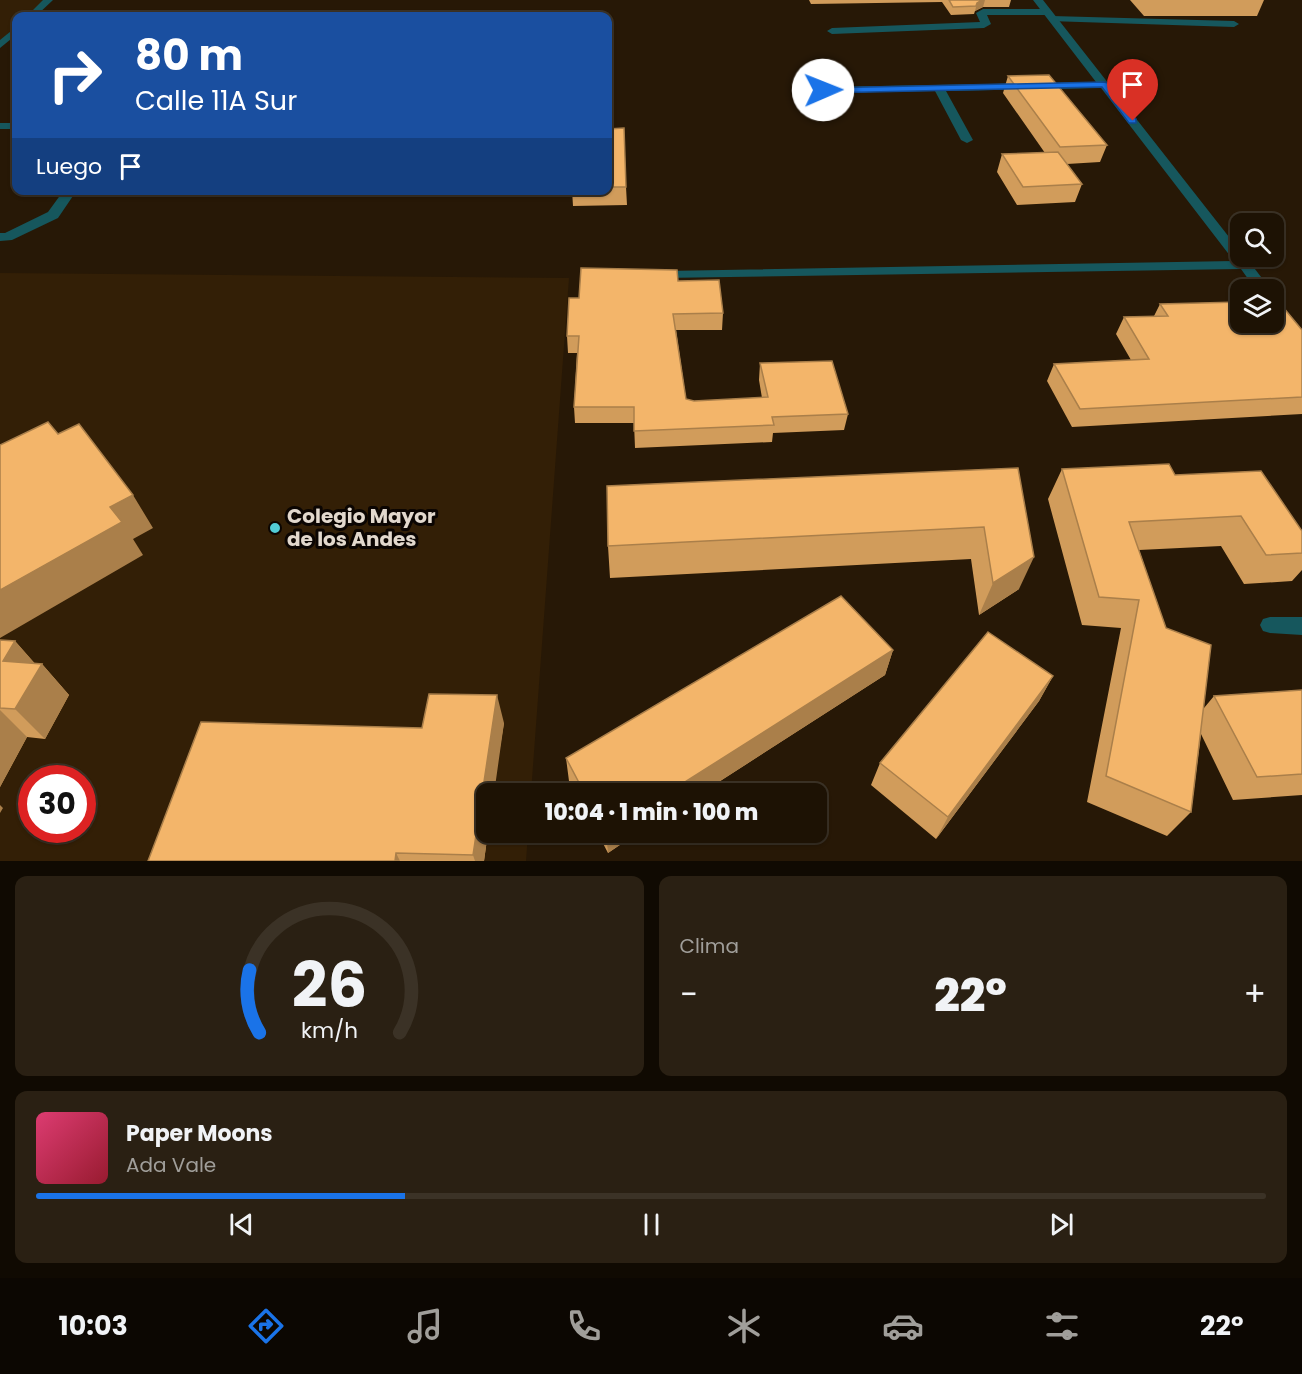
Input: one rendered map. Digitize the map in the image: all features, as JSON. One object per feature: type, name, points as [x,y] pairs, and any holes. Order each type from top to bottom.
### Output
[{"type":"street","points":[[34,12],[48,0]]},
{"type":"street","points":[[1038,0],[1230,246]]},
{"type":"street","points":[[832,31],[984,25],[986,24],[981,13],[983,12],[1234,24]]},
{"type":"street","points":[[0,45],[12,34]]},
{"type":"street","points":[[823,90],[1104,85]]},
{"type":"street","points":[[939,88],[968,140]]},
{"type":"street","points":[[0,237],[8,237],[53,215],[67,195]]},
{"type":"street","points":[[666,275],[1230,265]]},
{"type":"street","points":[[1247,267],[1256,279]]},
{"type":"street","points":[[1270,625],[1302,626]]},
{"type":"shaded area","points":[[0,0],[45,0],[32,12],[12,12],[12,30],[0,42]]},
{"type":"shaded area","name":"Colegio Mayor de los Andes","points":[[0,273],[569,278],[532,783],[476,783],[476,843],[527,843],[526,861],[0,861]]},
{"type":"building","points":[[949,0],[982,0],[976,6],[953,7]]},
{"type":"building","points":[[1049,75],[1107,145],[1060,147],[1008,76]]},
{"type":"building","points":[[624,128],[626,187],[612,187],[612,129]]},
{"type":"building","points":[[1058,152],[1082,184],[1023,187],[1002,154]]},
{"type":"building","points":[[581,268],[677,270],[678,281],[719,280],[723,313],[673,314],[686,399],[694,401],[768,397],[760,363],[832,361],[848,414],[772,417],[774,425],[634,431],[634,407],[574,407],[579,336],[567,336],[569,298],[579,298]]},
{"type":"building","points":[[1230,302],[1230,333],[1284,333],[1284,308],[1302,330],[1302,397],[1080,409],[1054,364],[1149,359],[1124,317],[1168,316],[1160,304]]},
{"type":"building","points":[[48,422],[58,434],[79,424],[133,495],[110,507],[122,522],[0,590],[0,445]]},
{"type":"building","points":[[1169,464],[1175,475],[1261,471],[1302,531],[1302,553],[1266,555],[1241,516],[1129,522],[1166,628],[1211,645],[1191,812],[1106,776],[1139,600],[1099,597],[1062,469]]},
{"type":"building","points":[[1018,468],[1034,557],[993,583],[984,527],[608,546],[607,486]]},
{"type":"building","points":[[841,596],[893,650],[683,783],[579,783],[566,758]]},
{"type":"building","points":[[988,632],[1053,676],[948,817],[880,763]]},
{"type":"building","points":[[0,640],[15,641],[3,661],[42,664],[15,709],[0,708]]},
{"type":"building","points":[[1302,690],[1302,774],[1257,777],[1214,696]]},
{"type":"building","points":[[429,694],[497,695],[484,783],[476,783],[476,835],[473,855],[396,853],[395,861],[148,861],[201,722],[422,728]]},
{"type":"place","name":"Colegio Mayor de los Andes","points":[[275,528]]},
{"type":"route","points":[[823,90],[1104,85],[1133,121]]}]
